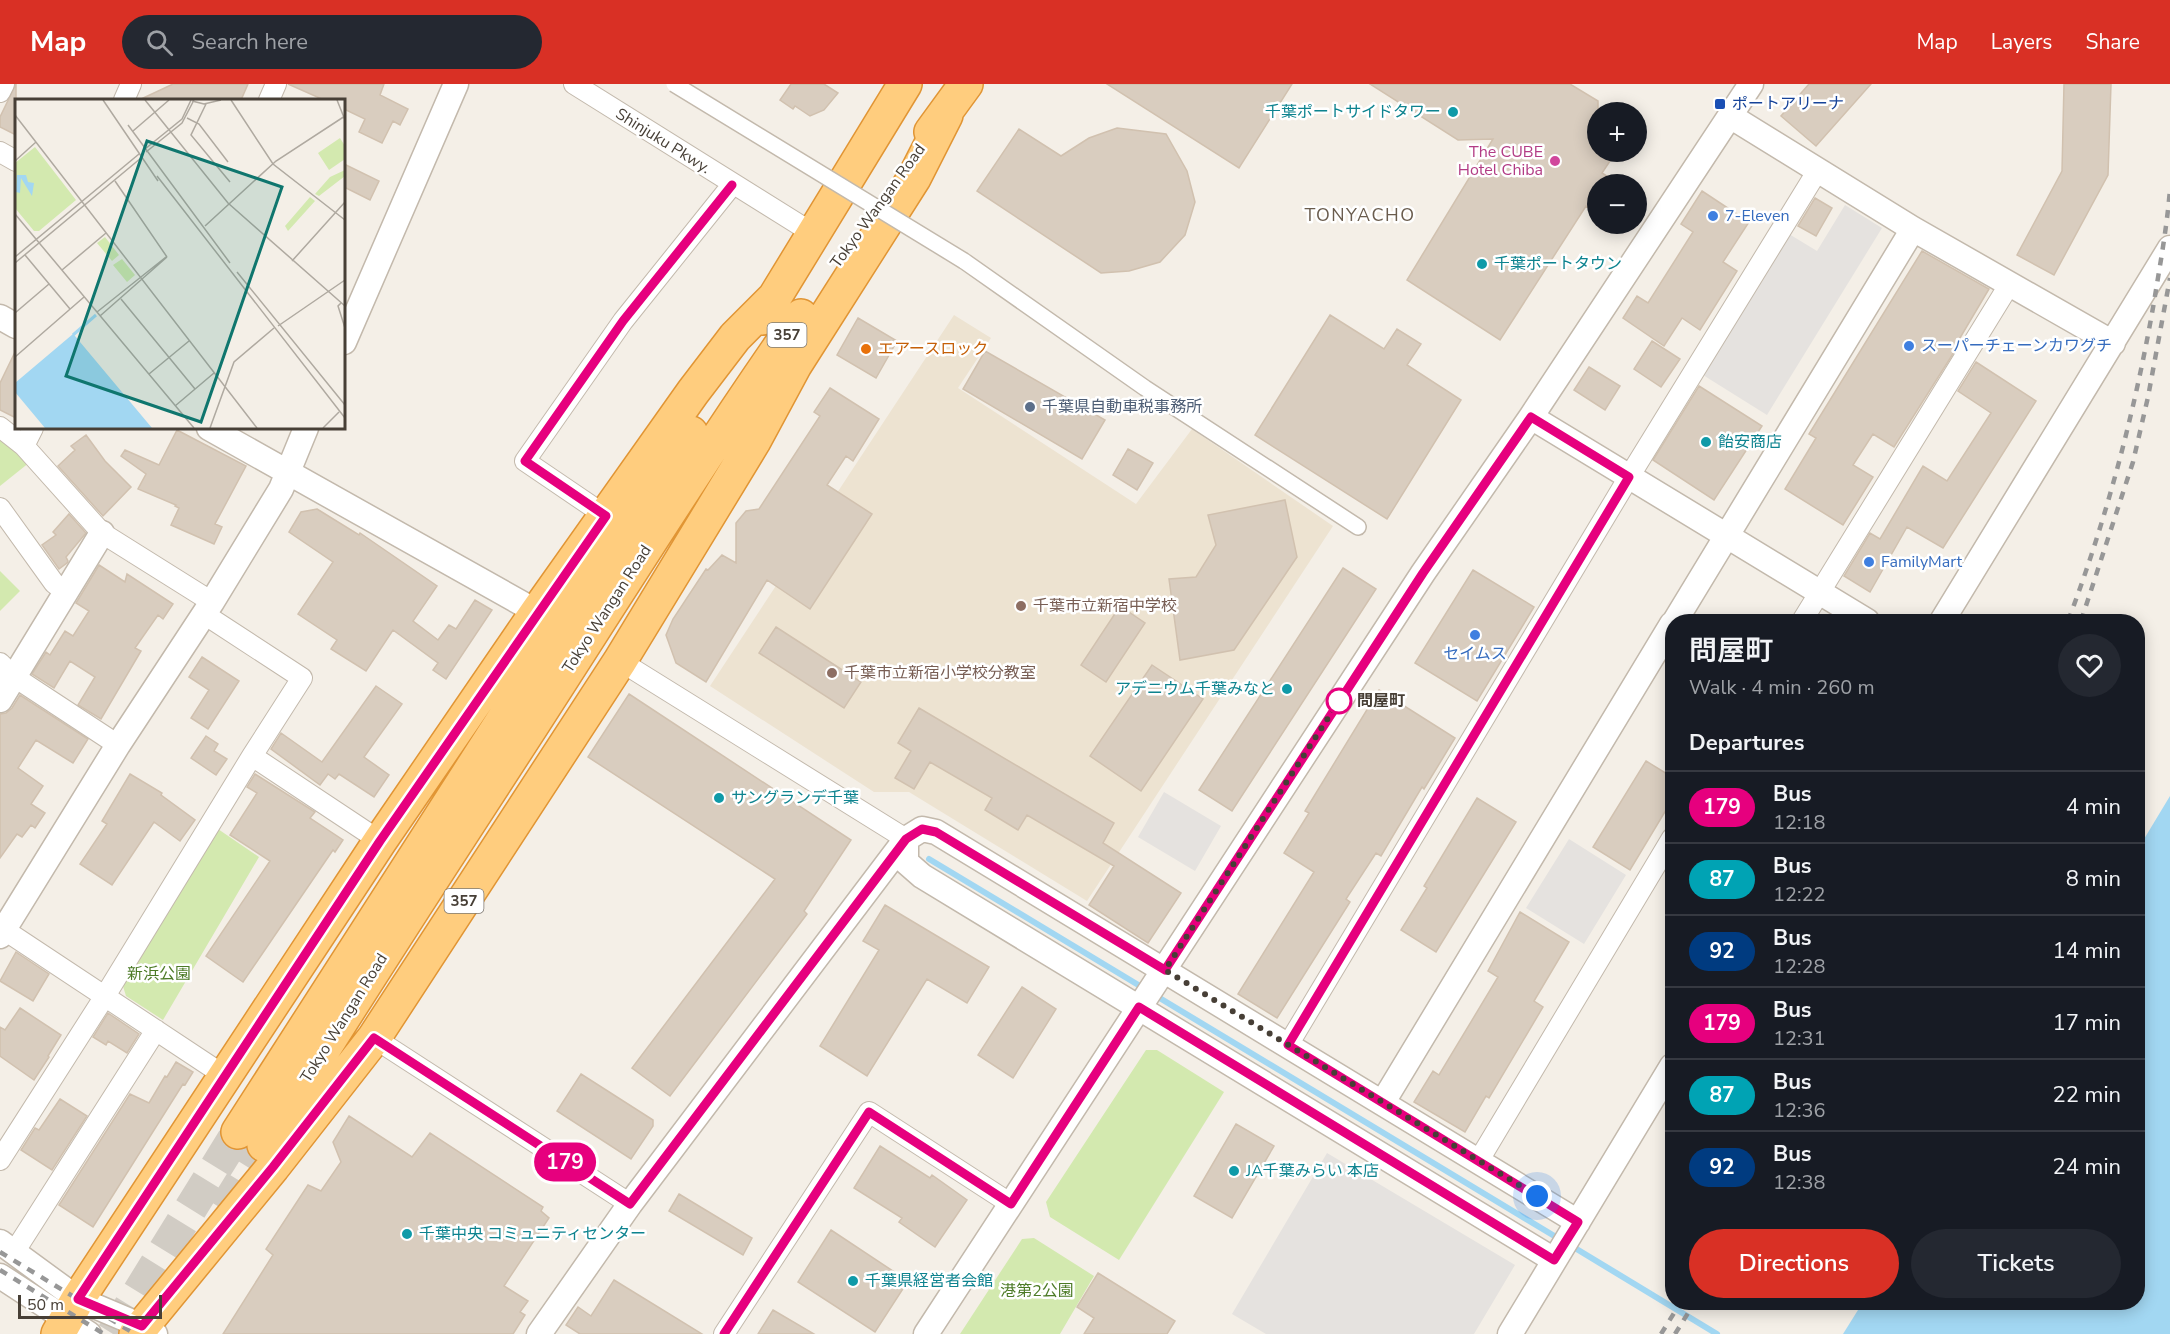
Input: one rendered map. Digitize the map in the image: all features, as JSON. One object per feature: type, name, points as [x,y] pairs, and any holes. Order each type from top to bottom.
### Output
[{"type":"highway","name":"Tokyo Wangan Road","points":[[904,84],[772,299],[746,348],[586,591],[251,1139],[321,1051],[744,397],[902,169],[946,114],[966,84]]},
{"type":"highway","name":"357","points":[[144,1331],[374,1038],[620,661],[754,441],[795,365],[914,178],[946,114]]},
{"type":"highway","name":"357","points":[[73,1322],[225,1076],[380,841],[537,612],[735,337],[772,299]]},
{"type":"street","points":[[0,92],[4,84]]},
{"type":"street","points":[[124,99],[131,84]]},
{"type":"street","points":[[269,99],[276,84]]},
{"type":"street","points":[[345,340],[456,84]]},
{"type":"street","name":"Shinjuku Pkwy.","points":[[574,84],[732,185],[814,234]]},
{"type":"street","points":[[674,84],[964,261],[1144,388],[1358,527]]},
{"type":"street","points":[[926,1334],[1423,573],[1531,417],[1751,84]]},
{"type":"street","points":[[1730,116],[1913,229],[2113,343]]},
{"type":"street","points":[[0,152],[15,160]]},
{"type":"street","points":[[1288,1045],[1629,477],[1818,170]]},
{"type":"street","points":[[606,516],[525,461],[623,321],[732,185]]},
{"type":"street","points":[[1679,614],[1913,229]]},
{"type":"street","points":[[1946,614],[2170,248]]},
{"type":"street","points":[[1806,614],[2009,285]]},
{"type":"street","points":[[0,317],[15,325]]},
{"type":"street","points":[[1531,417],[1856,614]]},
{"type":"street","points":[[0,427],[24,446],[102,533],[302,678],[105,996],[0,1160]]},
{"type":"street","points":[[24,446],[32,429]]},
{"type":"street","points":[[211,429],[537,612]]},
{"type":"street","points":[[225,1076],[105,996],[1,931],[118,745],[208,608],[280,489],[306,429]]},
{"type":"street","points":[[0,508],[54,583],[67,593]]},
{"type":"street","points":[[0,700],[7,670],[67,593],[102,533]]},
{"type":"street","points":[[1383,1102],[1665,638]]},
{"type":"street","points":[[620,661],[906,839]]},
{"type":"street","points":[[7,670],[118,745]]},
{"type":"street","points":[[252,756],[380,841]]},
{"type":"street","points":[[539,1334],[630,1204],[906,839],[922,829],[936,832],[1479,1160],[1566,1241]]},
{"type":"street","points":[[906,839],[906,862],[922,876],[1139,1007],[1566,1241]]},
{"type":"street","points":[[1479,1160],[1665,850]]},
{"type":"street","points":[[73,1322],[10,1243],[156,1030]]},
{"type":"street","points":[[374,1038],[630,1204]]},
{"type":"street","points":[[1510,1334],[1665,1078]]},
{"type":"street","points":[[724,1334],[869,1112],[1011,1204]]},
{"type":"street","points":[[0,1276],[73,1322],[144,1331]]},
{"type":"shaded area","points":[[1845,205],[1882,228],[1767,415],[1703,375],[1789,234],[1817,251]]},
{"type":"shaded area","name":"千葉市立新宿中学校","points":[[954,315],[991,338],[958,388],[1136,504],[1192,429],[1333,526],[1087,901],[909,792],[874,792],[710,686]]},
{"type":"shaded area","points":[[1164,792],[1221,826],[1195,871],[1138,837]]},
{"type":"shaded area","points":[[1569,839],[1626,875],[1584,944],[1526,908]]},
{"type":"shaded area","points":[[1327,1153],[1515,1265],[1474,1334],[1266,1334],[1232,1314]]},
{"type":"green space","points":[[0,436],[30,462],[0,486]]},
{"type":"green space","points":[[0,571],[20,591],[0,611]]},
{"type":"green space","name":"新浜公園","points":[[218,829],[259,857],[163,1020],[126,996],[122,983]]},
{"type":"green space","points":[[1146,1050],[1157,1050],[1224,1092],[1119,1260],[1050,1217],[1046,1202]]},
{"type":"green space","name":"港第2公園","points":[[1034,1238],[1094,1276],[1060,1334],[960,1334],[1022,1239]]},
{"type":"water","points":[[2170,796],[2170,1334],[1843,1334],[1858,1310],[2145,1310],[2145,837]]},
{"type":"building","points":[[16,84],[15,134],[0,127],[0,117]]},
{"type":"building","points":[[173,84],[248,84],[241,99],[141,99]]},
{"type":"building","points":[[288,84],[384,84],[380,95],[408,109],[400,125],[393,121],[382,143],[359,132],[365,119],[345,109],[345,99],[322,99]]},
{"type":"building","points":[[791,84],[824,84],[838,93],[824,110],[810,116],[795,106],[793,109],[780,100]]},
{"type":"building","points":[[1107,84],[1292,84],[1239,168]]},
{"type":"building","points":[[1370,84],[1570,84],[1598,101],[1587,102],[1587,162],[1609,162],[1602,173],[1604,174],[1587,174],[1587,207],[1500,340],[1407,280],[1493,139],[1458,140]]},
{"type":"building","points":[[1809,84],[1871,84],[1816,146],[1781,116]]},
{"type":"building","points":[[2064,84],[2111,84],[2108,175],[2054,275],[2017,255],[2062,171]]},
{"type":"building","points":[[1117,128],[1166,134],[1187,171],[1195,202],[1185,235],[1160,262],[1129,271],[1101,273],[977,191],[1019,129],[1061,156],[1089,138]]},
{"type":"building","points":[[345,164],[379,181],[370,200],[345,188]]},
{"type":"building","points":[[1702,191],[1749,222],[1723,262],[1737,271],[1700,330],[1682,318],[1664,346],[1623,318],[1637,296],[1648,303],[1693,232],[1681,224]]},
{"type":"building","points":[[1815,198],[1832,208],[1816,236],[1798,226]]},
{"type":"building","name":"スーパーチェーンカワグチ","points":[[1922,251],[1989,289],[1954,348],[1956,349],[1894,447],[1873,434],[1853,465],[1873,477],[1843,525],[1785,489],[1816,438],[1809,434]]},
{"type":"building","points":[[1330,315],[1384,349],[1397,329],[1421,344],[1407,365],[1461,400],[1387,519],[1255,435]]},
{"type":"building","points":[[858,318],[897,341],[876,378],[837,355]]},
{"type":"building","points":[[1652,341],[1680,359],[1661,387],[1634,369]]},
{"type":"building","points":[[985,351],[1105,420],[1082,459],[963,389]]},
{"type":"building","points":[[15,352],[15,418],[0,410],[0,383]]},
{"type":"building","points":[[1976,362],[2036,401],[1943,548],[1907,527],[1870,592],[1844,576],[1870,533],[1880,539],[1923,466],[1947,481],[1991,413],[1958,391]]},
{"type":"building","points":[[1589,367],[1620,386],[1605,410],[1574,390]]},
{"type":"building","name":"飴安商店","points":[[1699,386],[1762,426],[1714,500],[1653,460]]},
{"type":"building","points":[[830,388],[879,419],[853,461],[846,456],[827,485],[872,514],[810,609],[767,580],[706,682],[676,663],[666,635],[673,619],[706,569],[708,570],[722,555],[736,563],[736,523],[746,511],[759,509],[820,416],[814,412]]},
{"type":"building","points":[[177,430],[246,466],[215,524],[222,527],[214,544],[171,525],[179,508],[138,489],[146,474],[121,456],[125,450],[159,465]]},
{"type":"building","points":[[86,435],[105,461],[131,487],[103,516],[58,466],[75,450],[71,446]]},
{"type":"building","points":[[1128,449],[1153,463],[1137,490],[1113,475]]},
{"type":"building","points":[[1285,500],[1297,557],[1234,650],[1180,660],[1169,579],[1196,577],[1216,545],[1208,515]]},
{"type":"building","points":[[317,509],[359,535],[360,533],[437,586],[413,621],[438,640],[449,625],[456,629],[475,600],[492,610],[446,679],[433,670],[438,663],[393,630],[366,671],[331,649],[337,640],[298,614],[333,562],[289,532],[301,512]]},
{"type":"building","points":[[69,514],[86,533],[66,557],[67,563],[59,569],[42,545],[56,535],[53,532]]},
{"type":"building","points":[[99,565],[125,582],[127,574],[173,604],[163,619],[158,615],[135,648],[141,651],[101,719],[78,705],[95,677],[70,661],[54,688],[32,674],[46,652],[50,655],[65,631],[73,636],[89,611],[76,603]]},
{"type":"building","name":"アデニウム千葉みなと","points":[[1343,568],[1376,589],[1232,811],[1199,790]]},
{"type":"building","name":"セイムス","points":[[1473,570],[1534,607],[1477,701],[1415,663]]},
{"type":"building","points":[[1120,606],[1145,623],[1106,682],[1081,665]]},
{"type":"building","points":[[776,627],[861,682],[844,708],[759,653]]},
{"type":"building","points":[[202,657],[239,681],[208,729],[191,718],[209,690],[189,677]]},
{"type":"building","points":[[1152,665],[1203,699],[1141,791],[1090,756]]},
{"type":"building","points":[[376,686],[402,704],[364,757],[389,775],[374,797],[339,774],[335,779],[328,774],[320,785],[271,749],[281,733],[322,762]]},
{"type":"building","points":[[1379,690],[1455,738],[1424,789],[1422,787],[1381,856],[1376,853],[1346,899],[1350,902],[1277,1018],[1238,994],[1314,872],[1284,853],[1309,813],[1305,811]]},
{"type":"building","name":"サングランデ千葉","points":[[629,694],[851,840],[804,911],[807,914],[670,1096],[632,1068],[775,879],[588,757]]},
{"type":"building","points":[[20,695],[88,739],[73,763],[36,740],[18,768],[43,786],[31,804],[45,813],[35,828],[31,825],[22,837],[17,834],[0,858],[0,714],[12,708]]},
{"type":"building","points":[[919,708],[1114,823],[1103,843],[1181,893],[1148,943],[1089,905],[1114,866],[1027,815],[1018,830],[985,810],[992,798],[930,762],[914,789],[895,778],[911,751],[898,743]]},
{"type":"building","points":[[206,736],[218,744],[214,751],[227,759],[216,775],[191,758]]},
{"type":"building","points":[[1646,761],[1665,773],[1665,812],[1630,870],[1593,847]]},
{"type":"building","points":[[130,774],[162,793],[161,795],[195,820],[180,841],[154,822],[112,885],[80,864],[107,824],[102,821]]},
{"type":"building","points":[[255,774],[315,812],[310,818],[343,840],[335,852],[333,850],[243,982],[206,956],[270,861],[230,835],[257,793],[247,787]]},
{"type":"building","points":[[1477,798],[1516,822],[1436,952],[1401,930],[1427,888],[1424,886]]},
{"type":"building","points":[[885,905],[989,967],[967,1003],[927,979],[867,1076],[820,1046],[879,950],[863,941]]},
{"type":"building","points":[[1520,912],[1569,942],[1534,1001],[1543,1007],[1489,1098],[1486,1096],[1465,1132],[1414,1102],[1433,1071],[1439,1075],[1498,977],[1488,971]]},
{"type":"building","points":[[16,952],[49,974],[33,1001],[0,981]]},
{"type":"building","points":[[1022,987],[1056,1009],[1013,1078],[978,1055]]},
{"type":"building","points":[[20,1008],[61,1035],[34,1080],[0,1056],[0,1027],[5,1030]]},
{"type":"building","points":[[108,1013],[139,1034],[127,1053],[108,1041],[106,1045],[93,1037]]},
{"type":"building","points":[[176,1062],[193,1072],[185,1085],[183,1084],[93,1227],[59,1205],[130,1094],[149,1103]]},
{"type":"building","points":[[581,1074],[653,1120],[653,1126],[631,1159],[557,1111]]},
{"type":"building","points":[[60,1099],[87,1116],[52,1170],[21,1150],[35,1128],[39,1130]]},
{"type":"building","name":"千葉中央 コミュニティセンター","points":[[349,1116],[412,1157],[430,1133],[543,1207],[541,1211],[549,1218],[504,1286],[528,1301],[520,1312],[525,1315],[513,1334],[223,1334],[273,1255],[266,1249],[308,1185],[321,1191],[341,1162],[333,1142]]},
{"type":"building","name":"JA千葉みらい 本店","points":[[1236,1124],[1274,1146],[1232,1218],[1194,1196]]},
{"type":"building","points":[[880,1146],[930,1178],[932,1175],[967,1200],[935,1247],[899,1222],[902,1218],[854,1188]]},
{"type":"building","points":[[679,1194],[752,1238],[743,1255],[669,1211]]},
{"type":"building","name":"千葉県経営者会館","points":[[831,1230],[908,1281],[875,1332],[798,1282]]},
{"type":"building","points":[[1098,1273],[1175,1321],[1167,1334],[1084,1334],[1094,1318],[1077,1307]]},
{"type":"building","points":[[614,1280],[702,1334],[580,1334],[566,1325],[578,1307],[591,1316]]},
{"type":"building","points":[[773,1310],[814,1334],[758,1334]]},
{"type":"waterway","points":[[929,859],[1145,989]]},
{"type":"waterway","points":[[1153,994],[1561,1240]]},
{"type":"waterway","points":[[1570,1245],[1665,1303]]},
{"type":"waterway","points":[[1677,1310],[1717,1334]]},
{"type":"tunnel","points":[[113,1334],[238,1132]]},
{"type":"tunnel","points":[[224,1210],[264,1145]]},
{"type":"railway","points":[[2071,614],[2095,543],[2129,424],[2154,302],[2170,189]]},
{"type":"railway","points":[[2083,614],[2133,462],[2148,397],[2170,278]]},
{"type":"railway","points":[[0,1252],[135,1334]]},
{"type":"railway","points":[[0,1270],[104,1334]]},
{"type":"railway","points":[[1661,1334],[1676,1310]]},
{"type":"railway","points":[[1675,1334],[1690,1310]]},
{"type":"bus line","name":"179","points":[[724,1334],[869,1112],[1011,1204],[1139,1007],[1554,1260],[1578,1222],[1288,1045],[1629,477],[1531,417],[1423,573],[1165,970],[936,832],[922,829],[906,839],[630,1204],[374,1038],[273,1167],[142,1326],[78,1299],[380,841],[537,612],[606,516],[525,461],[623,321],[732,185]]},
{"type":"place","name":"ポートアリーナ","points":[[1720,104]]},
{"type":"place","name":"千葉ポートサイドタワー","points":[[1453,112]]},
{"type":"place","name":"The CUBE Hotel Chiba","points":[[1555,161]]},
{"type":"place","name":"7-Eleven","points":[[1713,216]]},
{"type":"place","name":"千葉ポートタウン","points":[[1482,264]]},
{"type":"place","name":"スーパーチェーンカワグチ","points":[[1909,346]]},
{"type":"place","name":"エアースロック","points":[[866,349]]},
{"type":"place","name":"千葉県自動車税事務所","points":[[1030,407]]},
{"type":"place","name":"飴安商店","points":[[1706,442]]},
{"type":"place","name":"FamilyMart","points":[[1869,562]]},
{"type":"place","name":"千葉市立新宿中学校","points":[[1021,606]]},
{"type":"place","name":"セイムス","points":[[1475,635]]},
{"type":"place","name":"千葉市立新宿小学校分教室","points":[[832,673]]},
{"type":"place","name":"アデニウム千葉みなと","points":[[1287,689]]},
{"type":"place","name":"問屋町","points":[[1339,701]]},
{"type":"place","name":"サングランデ千葉","points":[[719,798]]},
{"type":"place","name":"JA千葉みらい 本店","points":[[1234,1171]]},
{"type":"place","name":"千葉中央 コミュニティセンター","points":[[407,1234]]},
{"type":"place","name":"千葉県経営者会館","points":[[853,1281]]},
{"type":"district","name":"TONYACHO","points":[[1360,215]]},
{"type":"route","points":[[1339,701],[1165,970],[1537,1196]]}]
